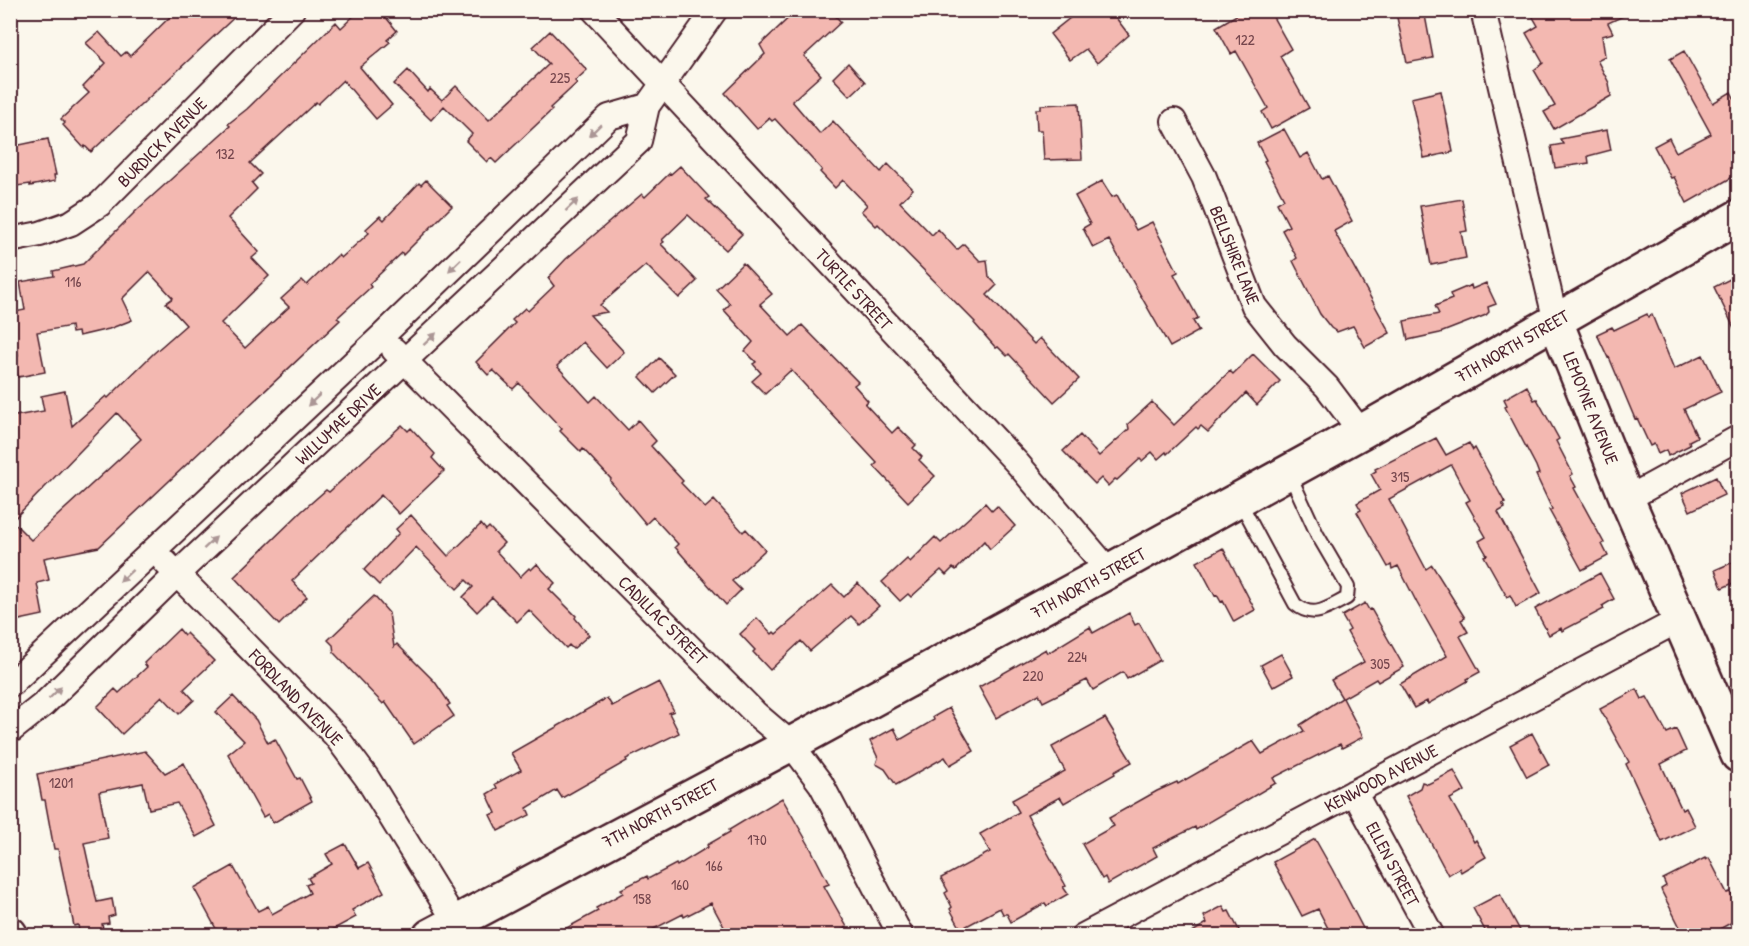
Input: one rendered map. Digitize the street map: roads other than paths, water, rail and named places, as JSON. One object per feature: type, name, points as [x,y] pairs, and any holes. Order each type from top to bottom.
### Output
[{"type":"street","name":"BURDICK AVENUE","points":[[10,240],[40,234],[72,223],[100,204],[292,10]]},
{"type":"street","name":"TURTLE STREET","points":[[594,10],[1018,464],[1109,571]]},
{"type":"street","name":"WILLUMAE DRIVE","points":[[10,731],[44,705],[177,574],[406,362],[639,141],[647,106],[716,10]]},
{"type":"street","name":"LEMOYNE AVENUE","points":[[1483,10],[1556,322],[1627,499],[1738,755]]},
{"type":"street","name":"WILLUMAE DRIVE","points":[[10,685],[381,337],[609,117],[647,106]]},
{"type":"street","name":"BELLSHIRE LANE","points":[[1174,121],[1204,177],[1254,306],[1285,345],[1327,387],[1361,432]]},
{"type":"street","name":"7TH NORTH STREET","points":[[443,928],[791,744],[1109,571],[1361,432],[1738,217]]},
{"type":"street","name":"CADILLAC STREET","points":[[381,337],[757,715],[791,744],[821,784],[901,936]]},
{"type":"street","points":[[1627,499],[1738,438]]},
{"type":"street","name":"FORDLAND AVENUE","points":[[153,550],[335,735],[367,778],[443,928]]},
{"type":"street","name":"KENWOOD AVENUE","points":[[1083,936],[1679,620]]},
{"type":"street","name":"ELLEN STREET","points":[[1354,792],[1432,936]]},
{"type":"lane","points":[[1239,499],[1295,604],[1304,612],[1318,612],[1347,598],[1348,587],[1317,534],[1288,472]]}]
